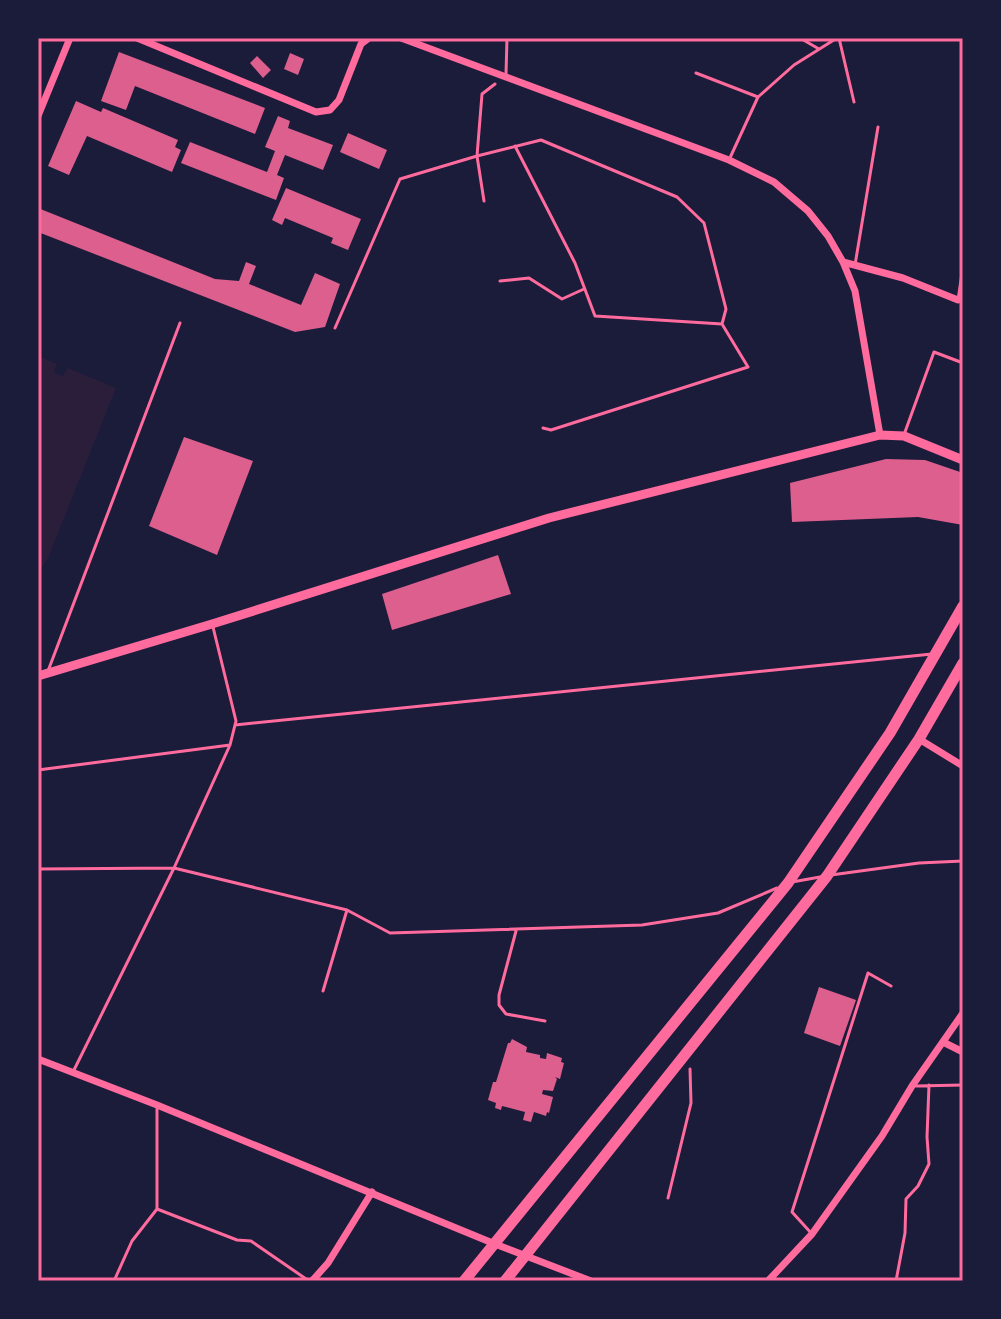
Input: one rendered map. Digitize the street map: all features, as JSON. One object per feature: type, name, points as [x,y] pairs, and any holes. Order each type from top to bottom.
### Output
[{"type":"main road","points":[[464,1281],[788,883],[890,733],[963,606]]},
{"type":"main road","points":[[505,1281],[827,876],[919,739],[963,663]]},
{"type":"street","points":[[38,116],[70,38]]},
{"type":"street","points":[[137,38],[316,112],[330,110],[339,100],[361,44],[369,38]]},
{"type":"street","points":[[401,38],[729,160],[774,182],[808,211],[843,262],[855,291],[880,435]]},
{"type":"street","points":[[843,262],[903,278],[958,300]]},
{"type":"street","points":[[43,674],[549,518],[880,435],[904,436],[963,460]]},
{"type":"street","points":[[919,739],[963,766]]},
{"type":"street","points":[[768,1281],[812,1234],[882,1136],[912,1086],[963,1013]]},
{"type":"street","points":[[943,1042],[963,1052]]},
{"type":"street","points":[[38,1059],[591,1281]]},
{"type":"street","points":[[310,1281],[328,1263],[372,1192]]},
{"type":"lane","points":[[506,78],[507,38]]},
{"type":"lane","points":[[800,38],[819,49]]},
{"type":"lane","points":[[729,160],[758,97],[794,65],[838,38],[854,102]]},
{"type":"lane","points":[[696,73],[758,97]]},
{"type":"lane","points":[[855,265],[878,127]]},
{"type":"lane","points":[[958,300],[963,267]]},
{"type":"lane","points":[[43,674],[180,323]]},
{"type":"lane","points":[[904,436],[934,352],[963,363]]},
{"type":"lane","points":[[72,1072],[174,868],[230,745],[236,721],[212,624]]},
{"type":"lane","points":[[235,725],[937,654]]},
{"type":"lane","points":[[38,770],[230,745]]},
{"type":"lane","points":[[38,869],[174,868],[347,910],[390,933],[642,925],[718,913],[788,883],[919,863],[963,861]]},
{"type":"lane","points":[[323,991],[347,910]]},
{"type":"lane","points":[[516,929],[499,1005],[506,1014],[545,1021]]},
{"type":"lane","points":[[812,1234],[792,1212],[868,973],[891,986]]},
{"type":"lane","points":[[896,1281],[905,1233],[906,1199],[918,1186],[929,1164],[929,1085]]},
{"type":"lane","points":[[912,1086],[963,1085]]},
{"type":"lane","points":[[114,1281],[132,1241],[157,1209],[157,1105]]},
{"type":"lane","points":[[157,1209],[237,1240],[251,1241],[310,1281]]},
{"type":"path","points":[[484,201],[477,156],[482,94],[506,78]]},
{"type":"path","points":[[335,328],[400,179],[541,140],[677,197],[704,223],[726,309],[722,324],[748,367],[551,430],[543,428]]},
{"type":"path","points":[[515,146],[575,263],[595,316],[722,324]]},
{"type":"path","points":[[500,281],[529,278],[562,299],[584,289]]},
{"type":"path","points":[[668,1198],[691,1103],[689,1051]]},
{"type":"shaded area","points":[[38,356],[57,364],[54,372],[63,376],[68,368],[116,388],[48,558],[38,572]]},
{"type":"building","points":[[119,52],[265,108],[255,134],[135,86],[126,110],[101,101]]},
{"type":"building","points":[[290,53],[304,59],[298,75],[284,69]]},
{"type":"building","points":[[257,56],[271,70],[263,78],[250,63]]},
{"type":"building","points":[[76,101],[101,112],[103,108],[178,140],[175,147],[181,150],[172,172],[87,136],[69,175],[48,166]]},
{"type":"building","points":[[278,116],[290,121],[288,128],[333,145],[323,170],[285,155],[277,175],[284,178],[276,200],[181,163],[190,142],[267,172],[275,151],[265,147]]},
{"type":"building","points":[[348,133],[387,150],[379,169],[340,152]]},
{"type":"building","points":[[286,188],[361,219],[348,250],[331,243],[333,238],[285,218],[282,225],[272,220]]},
{"type":"building","points":[[38,208],[215,279],[239,281],[246,262],[256,266],[249,284],[301,305],[315,273],[340,284],[325,327],[295,332],[38,232]]},
{"type":"building","points":[[184,437],[253,461],[217,555],[149,526]]},
{"type":"building","points":[[886,459],[925,460],[963,473],[963,525],[918,517],[792,522],[790,483]]},
{"type":"building","points":[[498,555],[511,594],[392,630],[382,594]]},
{"type":"building","points":[[819,987],[856,1000],[840,1046],[804,1033]]},
{"type":"building","points":[[512,1039],[527,1047],[526,1052],[546,1059],[547,1053],[562,1058],[561,1062],[564,1063],[560,1079],[555,1077],[553,1091],[543,1090],[542,1094],[553,1097],[549,1113],[546,1116],[534,1112],[531,1122],[523,1120],[525,1112],[502,1106],[501,1110],[495,1108],[496,1103],[488,1100]]}]
